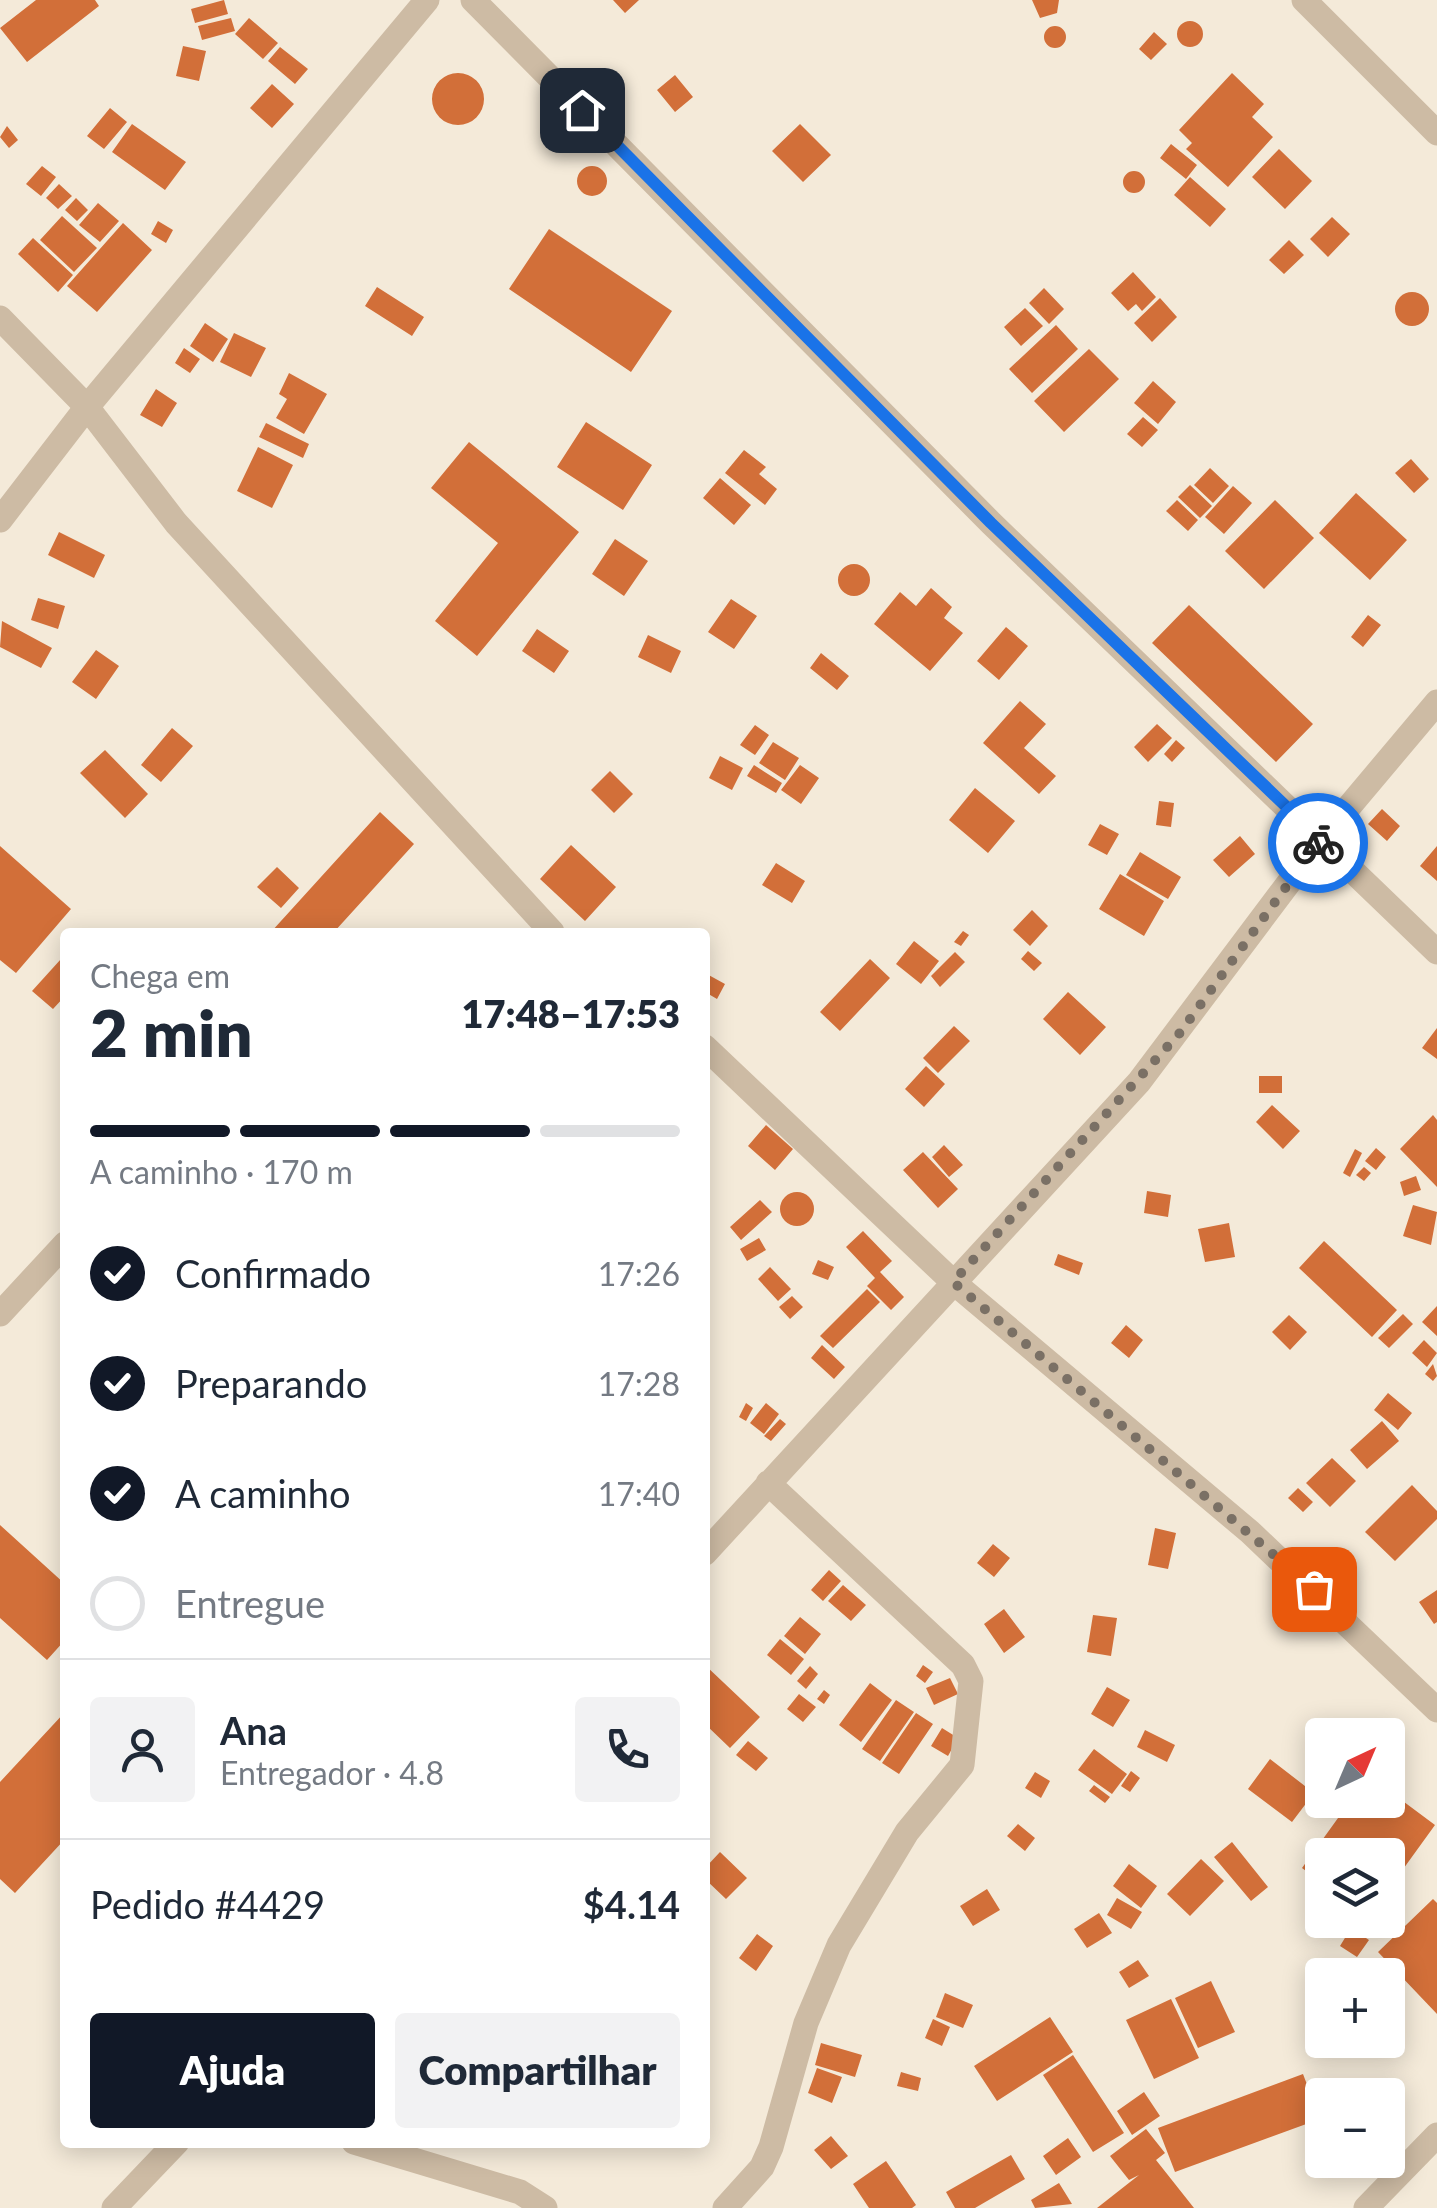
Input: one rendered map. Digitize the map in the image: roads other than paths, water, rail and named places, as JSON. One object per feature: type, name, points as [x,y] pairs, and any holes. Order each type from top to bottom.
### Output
[{"type":"street","points":[[0,520],[87,407],[426,0]]},
{"type":"street","points":[[474,0],[991,523],[1437,952]]},
{"type":"street","points":[[1304,0],[1437,133]]},
{"type":"street","points":[[0,318],[87,407],[176,523],[548,928]]},
{"type":"street","points":[[710,1547],[1169,1046],[1321,840],[1437,702]]},
{"type":"street","points":[[710,1052],[953,1282],[1250,1532],[1437,1710]]},
{"type":"street","points":[[0,1314],[60,1249]]},
{"type":"street","points":[[726,2208],[762,2167],[772,2147],[806,2023],[839,1945],[907,1832],[962,1765],[971,1681],[963,1665],[768,1482]]},
{"type":"street","points":[[1366,2208],[1437,2136]]},
{"type":"street","points":[[114,2208],[171,2148]]},
{"type":"street","points":[[374,2148],[504,2186],[545,2208]]}]
